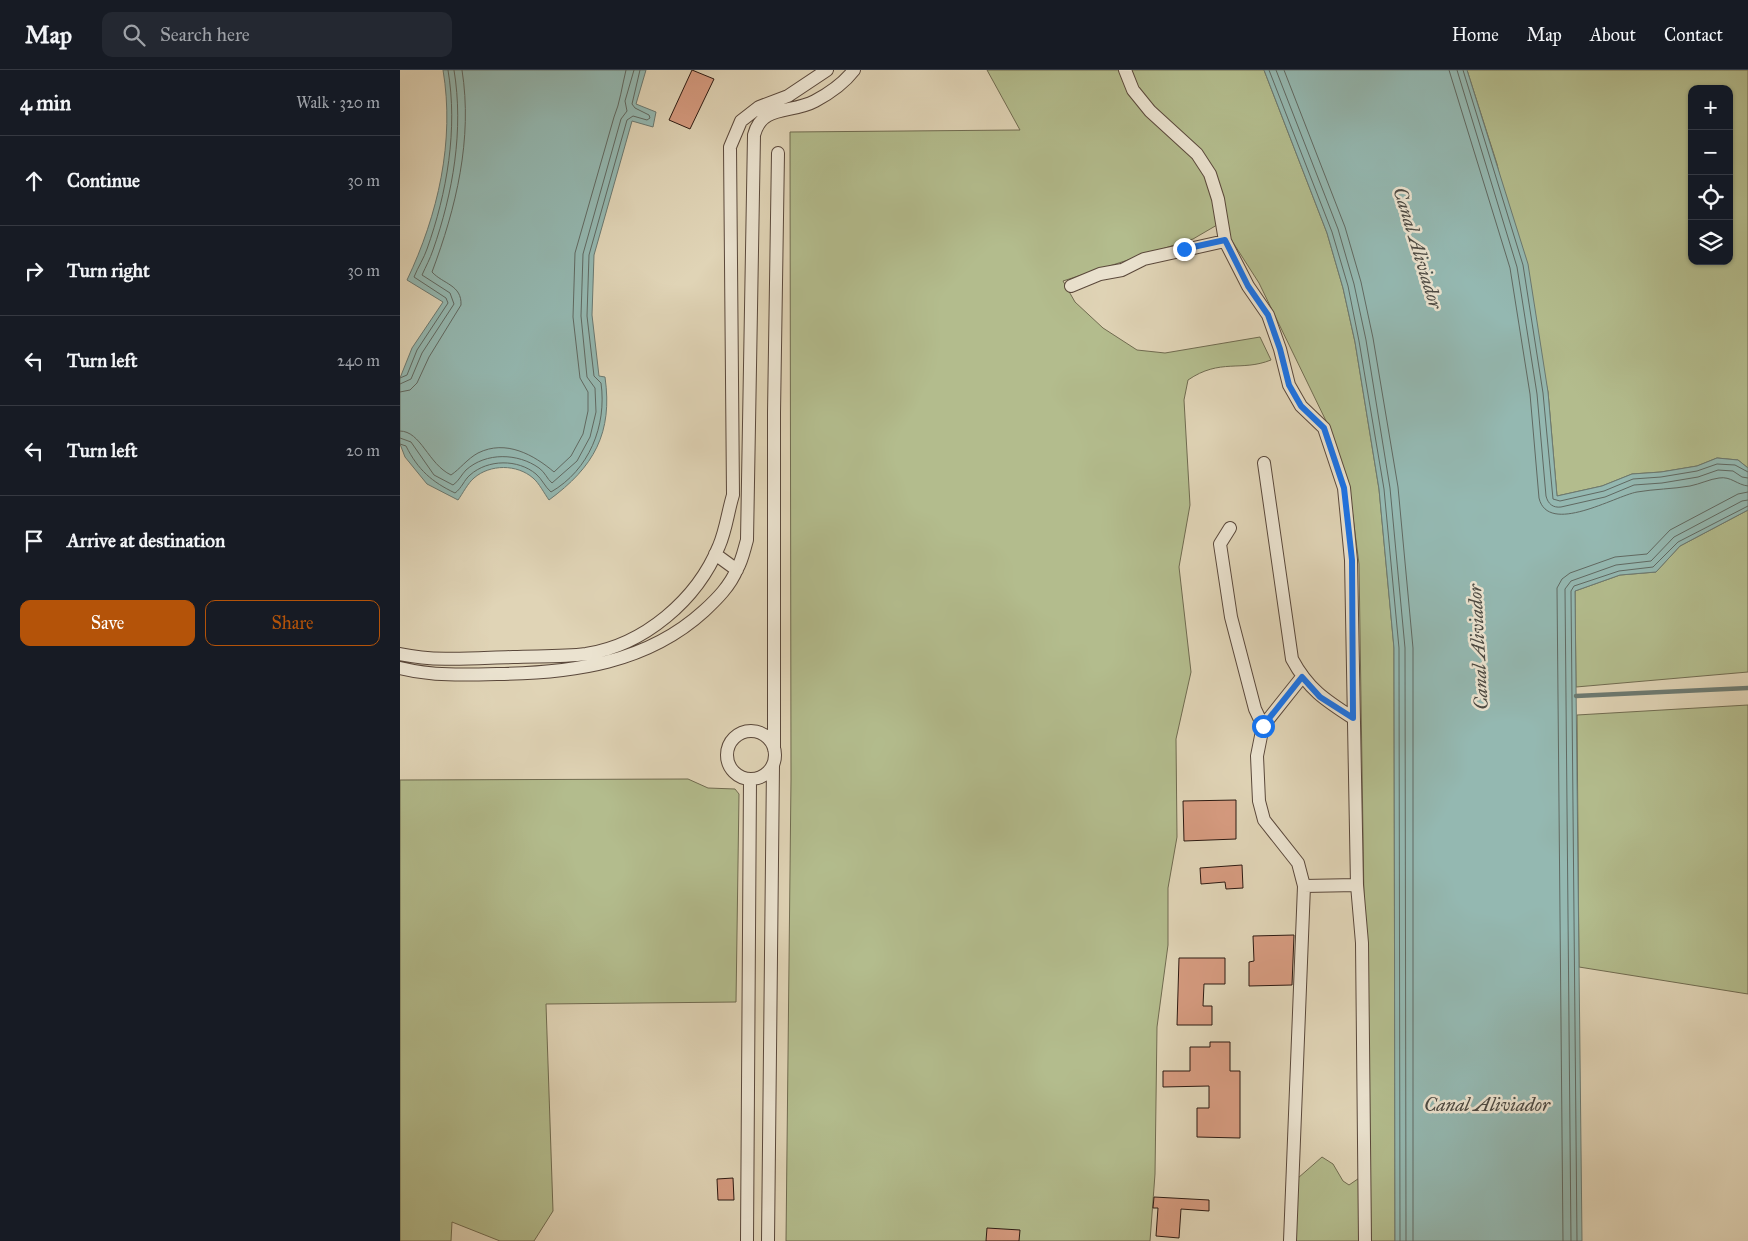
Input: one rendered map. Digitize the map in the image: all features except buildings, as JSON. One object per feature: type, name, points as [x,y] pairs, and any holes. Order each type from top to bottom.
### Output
[{"type":"street","points":[[400,654],[436,660],[586,654],[619,644],[647,630],[678,608],[705,574],[715,554],[733,495],[730,147],[741,121],[759,107],[788,96],[827,70]]},
{"type":"street","points":[[400,668],[438,675],[515,674],[600,666],[645,650],[689,624],[720,596],[737,570],[747,540],[754,135],[757,123],[770,114],[814,102],[844,82],[854,70]]},
{"type":"street","points":[[1125,70],[1133,90],[1144,104],[1197,154],[1210,174],[1218,199],[1225,240],[1248,286],[1268,315],[1280,349],[1289,385],[1301,406],[1324,428],[1344,488],[1352,560],[1357,885],[1362,943],[1365,1241]]},
{"type":"street","points":[[768,1241],[774,749],[774,413],[778,153]]},
{"type":"street","points":[[1071,286],[1100,274],[1122,270],[1144,260],[1225,240]]},
{"type":"street","points":[[1264,463],[1292,659],[1302,677],[1320,697],[1353,718]]},
{"type":"street","points":[[1230,528],[1220,544],[1228,599],[1255,709],[1263,726]]},
{"type":"street","points":[[715,554],[737,570]]},
{"type":"street","points":[[688,595],[702,612]]},
{"type":"street","points":[[1290,1241],[1304,886],[1298,863],[1264,820],[1258,801],[1257,756],[1263,726],[1302,677]]},
{"type":"street","points":[[773,765],[762,776],[750,779],[739,776],[729,765],[727,758],[730,743],[742,733],[758,732],[771,742],[774,749]]},
{"type":"street","points":[[748,1241],[750,779]]},
{"type":"street","points":[[1304,886],[1357,885]]},
{"type":"street","points":[[748,1166],[768,1166]]},
{"type":"green space","points":[[987,70],[1264,70],[1327,233],[1343,288],[1355,342],[1379,489],[1394,648],[1395,1241],[1295,1241],[1298,1178],[1322,1157],[1333,1164],[1343,1181],[1349,1185],[1368,1172],[1359,564],[1349,486],[1328,425],[1259,283],[1225,230],[1217,225],[1193,239],[1063,281],[1075,302],[1103,328],[1137,350],[1165,353],[1260,337],[1271,360],[1250,365],[1220,367],[1200,373],[1188,380],[1184,400],[1190,505],[1179,567],[1191,672],[1176,739],[1177,837],[1168,888],[1168,945],[1157,1027],[1155,1174],[1150,1241],[786,1241],[791,779],[790,132],[1020,130]]},
{"type":"green space","points":[[1467,70],[1748,70],[1748,468],[1738,460],[1717,458],[1697,466],[1661,472],[1632,474],[1602,486],[1557,496],[1548,392],[1497,164]]},
{"type":"green space","points":[[1748,510],[1748,672],[1576,687],[1575,591],[1620,575],[1656,572],[1680,546]]},
{"type":"green space","points":[[1748,705],[1748,994],[1579,967],[1577,715]]},
{"type":"green space","points":[[688,779],[708,788],[735,789],[739,794],[736,1002],[546,1004],[553,1211],[534,1241],[500,1241],[452,1222],[451,1241],[400,1241],[400,780]]},
{"type":"water","points":[[443,70],[646,70],[636,104],[656,112],[653,127],[632,121],[594,255],[592,315],[599,376],[605,377],[607,397],[603,432],[589,461],[578,475],[549,500],[539,485],[527,473],[512,468],[495,468],[480,473],[474,478],[458,500],[427,484],[405,457],[400,444],[400,378],[412,348],[443,302],[407,280],[427,230],[441,177],[447,124]]},
{"type":"water","name":"Canal Aliviador","points":[[1264,70],[1467,70],[1528,264],[1548,392],[1557,496],[1602,486],[1632,474],[1661,472],[1697,466],[1717,458],[1738,460],[1748,468],[1748,510],[1680,546],[1656,572],[1620,575],[1575,591],[1582,1241],[1395,1241],[1394,648],[1379,489],[1355,342],[1343,288],[1327,233]]},
{"type":"waterway","points":[[1576,696],[1748,688]]},
{"type":"route","points":[[1184,249],[1225,240],[1248,286],[1268,315],[1280,349],[1289,385],[1301,406],[1324,428],[1344,488],[1352,560],[1353,718],[1320,697],[1302,677],[1263,726]]}]
